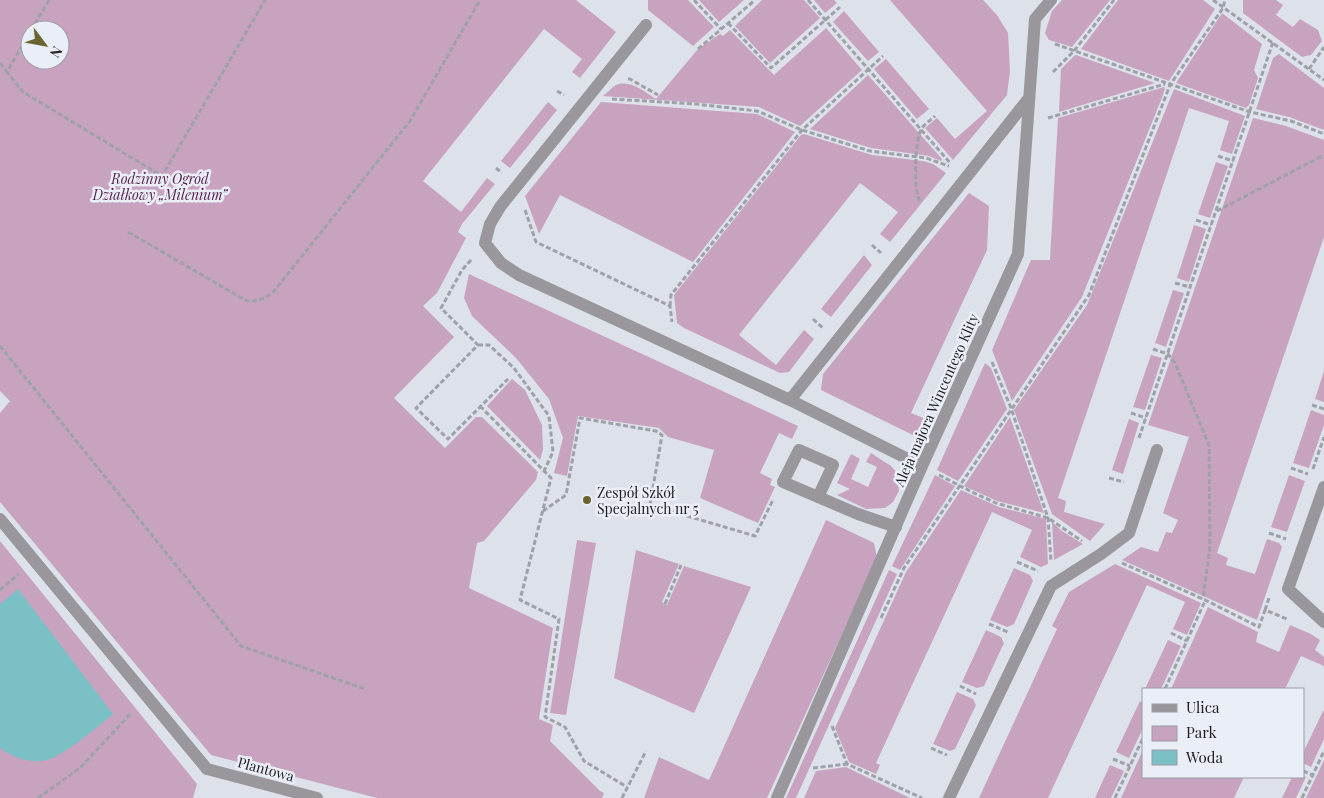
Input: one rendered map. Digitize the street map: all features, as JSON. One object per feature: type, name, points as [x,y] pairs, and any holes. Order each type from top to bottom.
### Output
[{"type":"street","name":"Aleja majora Wincentego Klity","points":[[777,798],[922,466],[1018,254],[1035,19],[1052,0]]},
{"type":"street","points":[[646,24],[500,207],[490,224],[485,243],[501,263],[519,275],[790,400],[922,466]]},
{"type":"street","points":[[790,400],[1030,98]]},
{"type":"street","points":[[949,798],[1051,586],[1101,554],[1128,533],[1157,450]]},
{"type":"street","points":[[1324,487],[1288,589],[1324,622]]},
{"type":"street","points":[[818,497],[858,514],[896,527]]},
{"type":"street","name":"Plantowa","points":[[0,519],[207,769],[317,798]]},
{"type":"path","points":[[37,20],[49,0]]},
{"type":"path","points":[[0,63],[23,92],[162,176],[264,0]]},
{"type":"path","points":[[128,232],[247,301],[260,300],[269,296],[410,121],[480,0]]},
{"type":"path","points":[[694,0],[721,29]]},
{"type":"path","points":[[698,49],[755,0]]},
{"type":"path","points":[[558,91],[570,98],[696,104],[757,111],[802,130],[870,151],[926,158],[954,168],[808,0]]},
{"type":"path","points":[[1114,0],[1074,51],[1250,112],[1292,121],[1324,134]]},
{"type":"path","points":[[1213,0],[1324,80]]},
{"type":"path","points":[[880,621],[904,568],[1089,295],[1170,85],[1223,8],[1225,0]]},
{"type":"path","points":[[728,23],[770,68],[840,7]]},
{"type":"path","points":[[1136,446],[1273,42]]},
{"type":"path","points":[[1309,69],[1324,46]]},
{"type":"path","points":[[7,72],[20,50]]},
{"type":"path","points":[[673,330],[670,306],[671,295],[802,130],[883,56]]},
{"type":"path","points":[[1028,117],[1040,120],[1166,84]]},
{"type":"path","points":[[923,206],[918,198],[916,157],[921,129],[935,116]]},
{"type":"path","points":[[1217,211],[1324,155]]},
{"type":"path","points":[[1218,156],[1233,161]]},
{"type":"path","points":[[516,186],[536,242],[670,306]]},
{"type":"path","points":[[1196,220],[1211,224]]},
{"type":"path","points":[[872,245],[885,256]]},
{"type":"path","points":[[462,270],[441,308],[478,345],[489,345],[514,368],[549,416],[553,452],[544,471]]},
{"type":"path","points":[[1175,283],[1190,288]]},
{"type":"path","points":[[478,345],[416,408],[448,439],[508,379]]},
{"type":"path","points":[[0,346],[241,646],[364,689]]},
{"type":"path","points":[[1153,349],[1168,354],[1175,363],[1209,444],[1210,546],[1204,600],[1165,688]]},
{"type":"path","points":[[989,356],[1011,408],[1048,518],[1051,564],[1059,561]]},
{"type":"path","points":[[1312,405],[1324,409]]},
{"type":"path","points":[[480,406],[551,478],[520,600],[560,619],[545,717],[565,727],[584,762],[627,787]]},
{"type":"path","points":[[1131,412],[1146,418]]},
{"type":"path","points":[[543,511],[566,495],[580,418],[656,431],[662,435],[650,505],[755,536],[774,498]]},
{"type":"path","points":[[1291,468],[1311,475]]},
{"type":"path","points":[[1121,491],[1127,473]]},
{"type":"path","points":[[1109,478],[1124,482]]},
{"type":"path","points":[[1269,532],[1288,540]]},
{"type":"path","points":[[1017,562],[1041,573]]},
{"type":"path","points":[[665,604],[681,564]]},
{"type":"path","points":[[989,624],[1013,634]]},
{"type":"path","points":[[1171,634],[1187,641]]},
{"type":"path","points":[[960,686],[983,697]]},
{"type":"path","points":[[38,798],[80,768],[131,713]]},
{"type":"path","points":[[828,735],[836,718]]},
{"type":"path","points":[[832,726],[846,764]]},
{"type":"path","points":[[1115,798],[1142,740]]},
{"type":"path","points":[[931,748],[954,758]]},
{"type":"path","points":[[1302,798],[1324,750]]},
{"type":"path","points":[[622,798],[646,751]]},
{"type":"path","points":[[1113,758],[1130,766]]},
{"type":"path","points":[[810,775],[817,760]]},
{"type":"path","points":[[813,768],[846,764],[922,798]]},
{"type":"path","points":[[1304,771],[1313,775]]},
{"type":"green space","name":"Rodzinny Ogród Działkowy „Milenium”","points":[[0,0],[576,0],[616,32],[580,78],[572,72],[582,59],[544,29],[423,181],[461,212],[487,178],[495,184],[462,224],[458,232],[466,238],[437,293],[423,306],[454,337],[394,398],[445,448],[476,417],[482,417],[538,472],[536,480],[484,541],[477,543],[469,588],[553,628],[539,719],[553,725],[550,741],[604,793],[602,798],[377,798],[211,755],[0,502],[0,413],[10,401],[0,391]]},
{"type":"green space","points":[[648,0],[688,0],[714,27],[693,46],[648,10]]},
{"type":"green space","points":[[699,0],[744,0],[719,22]]},
{"type":"green space","points":[[762,0],[804,0],[820,18],[770,63],[735,26]]},
{"type":"green space","points":[[814,0],[834,0],[837,3],[825,13]]},
{"type":"green space","points":[[890,0],[983,0],[997,15],[1008,33],[1010,71],[1007,95],[953,160],[925,128],[937,118],[955,139],[987,111]]},
{"type":"green space","points":[[1062,0],[1110,0],[1072,47],[1049,40],[1045,33],[1052,11]]},
{"type":"green space","points":[[1118,0],[1203,0],[1215,9],[1169,81],[1081,49]]},
{"type":"green space","points":[[1243,0],[1276,0],[1283,5],[1276,15],[1293,27],[1300,19],[1318,30],[1322,41],[1311,55],[1302,57],[1243,13]]},
{"type":"green space","points":[[844,11],[879,52],[868,61],[833,22]]},
{"type":"green space","points":[[1222,13],[1262,44],[1254,70],[1258,78],[1249,105],[1246,108],[1176,83]]},
{"type":"green space","points":[[826,28],[862,70],[800,126],[759,107],[603,96],[616,85],[627,84],[637,87],[656,99],[698,49],[720,34],[723,36],[730,30],[774,75]]},
{"type":"green space","points":[[1279,54],[1324,88],[1324,130],[1289,117],[1256,109],[1273,58]]},
{"type":"green space","points":[[1075,55],[1155,83],[1059,112],[1061,69]]},
{"type":"green space","points":[[886,59],[929,109],[917,119],[874,69]]},
{"type":"green space","points":[[868,75],[942,159],[941,161],[929,156],[871,148],[810,129]]},
{"type":"green space","points":[[1164,87],[1163,95],[1082,297],[1012,401],[992,350],[1031,260],[1050,260],[1058,118]]},
{"type":"green space","points":[[1174,89],[1245,116],[1232,154],[1220,150],[1229,121],[1189,108],[1058,498],[1066,501],[1064,512],[1105,524],[1090,541],[1052,514],[1014,410],[1087,305]]},
{"type":"green space","points":[[548,102],[557,110],[510,168],[501,161]]},
{"type":"green space","points":[[601,102],[757,114],[795,132],[693,262],[560,195],[539,234],[525,196]]},
{"type":"green space","points":[[1253,118],[1286,126],[1324,140],[1324,237],[1217,553],[1228,558],[1226,565],[1255,574],[1267,539],[1279,543],[1282,547],[1257,620],[1122,560],[1141,547],[1158,552],[1166,532],[1172,533],[1178,520],[1163,513],[1189,437],[1148,425]]},
{"type":"green space","points":[[804,134],[872,155],[923,161],[933,164],[946,173],[890,242],[880,234],[898,212],[860,183],[739,335],[776,365],[804,330],[814,339],[789,372],[780,373],[677,323],[674,295],[801,135]]},
{"type":"green space","points":[[1216,162],[1228,166],[1210,218],[1198,214]]},
{"type":"green space","points":[[969,193],[989,206],[987,250],[911,413],[931,421],[919,438],[821,390],[823,374]]},
{"type":"green space","points":[[1194,225],[1206,229],[1189,282],[1177,278]]},
{"type":"green space","points":[[864,255],[872,265],[831,317],[821,309]]},
{"type":"green space","points":[[469,274],[798,426],[792,439],[779,433],[760,473],[772,479],[770,485],[775,487],[758,523],[700,498],[714,450],[668,437],[659,428],[578,416],[567,476],[554,473],[563,438],[549,399],[516,358],[472,316],[464,298]]},
{"type":"green space","points":[[1173,290],[1184,293],[1166,347],[1155,343]]},
{"type":"green space","points":[[1151,355],[1162,358],[1145,410],[1133,407]]},
{"type":"green space","points":[[985,363],[991,368],[1007,409],[958,481],[937,470]]},
{"type":"green space","points":[[1324,371],[1324,402],[1315,399]]},
{"type":"green space","points":[[512,379],[525,390],[542,425],[543,450],[540,460],[487,406]]},
{"type":"green space","points":[[1311,410],[1324,415],[1324,425],[1309,468],[1293,463]]},
{"type":"green space","points":[[1010,417],[1044,513],[997,501],[964,486]]},
{"type":"green space","points":[[1129,419],[1139,423],[1123,474],[1112,470]]},
{"type":"green space","points":[[871,453],[891,466],[897,473],[899,491],[893,502],[885,508],[866,509],[837,495],[850,489],[837,483],[851,454],[860,459],[851,479],[868,487],[877,467],[866,462]]},
{"type":"green space","points":[[935,475],[955,486],[900,570],[892,566]]},
{"type":"green space","points":[[1289,475],[1305,481],[1287,532],[1271,527]]},
{"type":"green space","points":[[961,490],[999,507],[1046,519],[1048,564],[1041,567],[1020,557],[1032,530],[992,512],[876,763],[880,765],[876,774],[849,762],[835,728],[906,572]]},
{"type":"green space","points":[[826,520],[874,543],[877,558],[767,798],[644,798],[659,757],[709,780]]},
{"type":"green space","points":[[1052,522],[1062,531],[1083,544],[1054,560]]},
{"type":"green space","points":[[577,540],[596,543],[566,715],[550,713]]},
{"type":"green space","points":[[0,541],[197,784],[193,798],[0,798]]},
{"type":"green space","points":[[636,550],[679,564],[662,602],[667,605],[684,566],[751,587],[694,713],[614,678]]},
{"type":"green space","points":[[1115,564],[1201,603],[1187,635],[1173,629],[1185,602],[1147,585],[1048,798],[979,798],[1057,629],[1052,626],[1069,592]]},
{"type":"green space","points":[[1014,568],[1030,575],[1033,581],[1014,624],[1007,627],[990,620]]},
{"type":"green space","points":[[889,570],[897,574],[796,798],[786,798]]},
{"type":"green space","points":[[1208,607],[1258,632],[1256,642],[1279,652],[1290,625],[1320,640],[1315,650],[1324,657],[1324,666],[1301,656],[1285,688],[1171,688]]},
{"type":"green space","points":[[986,630],[1001,637],[1004,643],[984,686],[977,688],[962,682]]},
{"type":"green space","points":[[1168,640],[1181,646],[1161,688],[1145,688]]},
{"type":"green space","points":[[957,692],[973,699],[976,705],[955,749],[950,751],[933,744]]},
{"type":"green space","points":[[1140,701],[1142,702],[1142,730],[1129,758],[1116,752]]},
{"type":"green space","points":[[1324,711],[1324,739],[1311,767],[1304,764],[1304,751]]},
{"type":"green space","points":[[1142,752],[1142,778],[1244,778],[1234,798],[1121,798]]},
{"type":"green space","points":[[1324,760],[1324,798],[1306,798]]},
{"type":"green space","points":[[1110,765],[1124,771],[1111,798],[1095,798]]},
{"type":"green space","points":[[846,767],[910,798],[804,798],[816,771]]},
{"type":"green space","points":[[1306,777],[1296,798],[1282,798],[1292,778]]},
{"type":"water","points":[[18,589],[113,714],[68,749],[41,761],[19,758],[0,748],[0,604]]},
{"type":"place","name":"Zespół Szkół Specjalnych nr 5","points":[[587,500]]}]
